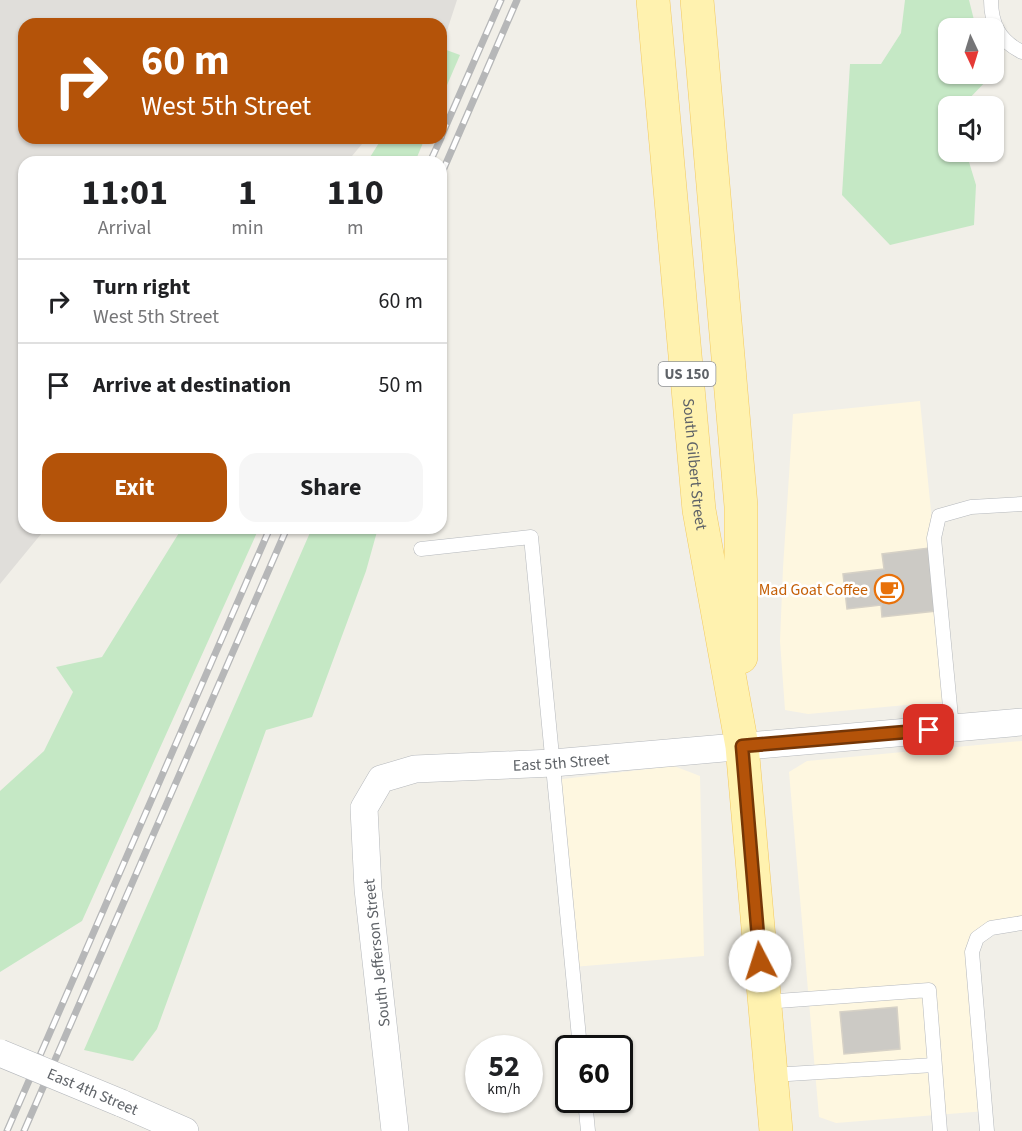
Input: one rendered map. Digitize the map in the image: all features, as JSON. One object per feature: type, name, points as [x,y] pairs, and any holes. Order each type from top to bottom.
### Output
[{"type":"main road","name":"South Gilbert Street","points":[[653,0],[699,510],[742,746]]},
{"type":"main road","name":"South Gilbert Street","points":[[697,0],[741,506],[742,746],[776,1131]]},
{"type":"street","name":"East 5th Street","points":[[381,779],[415,769],[553,763],[1022,722]]},
{"type":"street","name":"South Jefferson Street","points":[[381,779],[364,808],[368,889],[395,1131]]},
{"type":"street","name":"East 4th Street","points":[[0,1053],[185,1131]]},
{"type":"lane","points":[[991,0],[997,30],[1008,45],[1022,52]]},
{"type":"lane","points":[[952,728],[934,538],[939,516],[971,507],[1022,504]]},
{"type":"lane","points":[[421,549],[531,537],[579,1035]]},
{"type":"lane","points":[[987,1131],[972,952],[977,938],[991,928],[1022,923]]},
{"type":"lane","points":[[764,1002],[929,990],[940,1131]]},
{"type":"lane","points":[[771,1076],[934,1065]]},
{"type":"lane","points":[[586,1113],[588,1131]]},
{"type":"shaded area","points":[[0,0],[457,0],[447,31],[447,18],[18,18],[18,144],[362,144],[352,156],[18,156],[18,534],[41,534],[0,584]]},
{"type":"shaded area","points":[[920,401],[950,701],[808,714],[785,710],[780,641],[793,414]]},
{"type":"shaded area","points":[[1022,741],[1022,923],[977,938],[986,1111],[836,1123],[819,1117],[789,772],[807,761]]},
{"type":"shaded area","points":[[674,766],[700,776],[704,956],[573,967],[554,780]]},
{"type":"green space","points":[[905,0],[969,0],[974,18],[938,18],[938,84],[983,84],[972,96],[938,96],[938,162],[969,162],[976,185],[974,225],[890,245],[842,195],[850,64],[881,64],[901,33]]},
{"type":"green space","points":[[447,50],[460,55],[447,85]]},
{"type":"green space","points":[[378,144],[422,144],[418,156],[371,156]]},
{"type":"green space","points":[[178,534],[256,534],[82,921],[0,972],[0,791],[44,751],[73,692],[56,667],[102,657]]},
{"type":"green space","points":[[309,534],[376,534],[366,571],[312,717],[266,730],[157,1029],[133,1061],[84,1050]]},
{"type":"building","name":"Mad Goat Coffee","points":[[929,548],[936,611],[882,617],[881,605],[847,609],[843,574],[884,569],[882,554]]},
{"type":"building","points":[[897,1007],[900,1049],[844,1054],[840,1012]]},
{"type":"railway","points":[[447,123],[501,0]]},
{"type":"railway","points":[[447,161],[517,0]]},
{"type":"railway","points":[[433,156],[438,144]]},
{"type":"railway","points":[[7,1131],[267,534]]},
{"type":"railway","points":[[24,1131],[284,534]]},
{"type":"place","name":"Mad Goat Coffee","points":[[889,589]]},
{"type":"route","points":[[760,961],[742,746],[929,730]]}]
